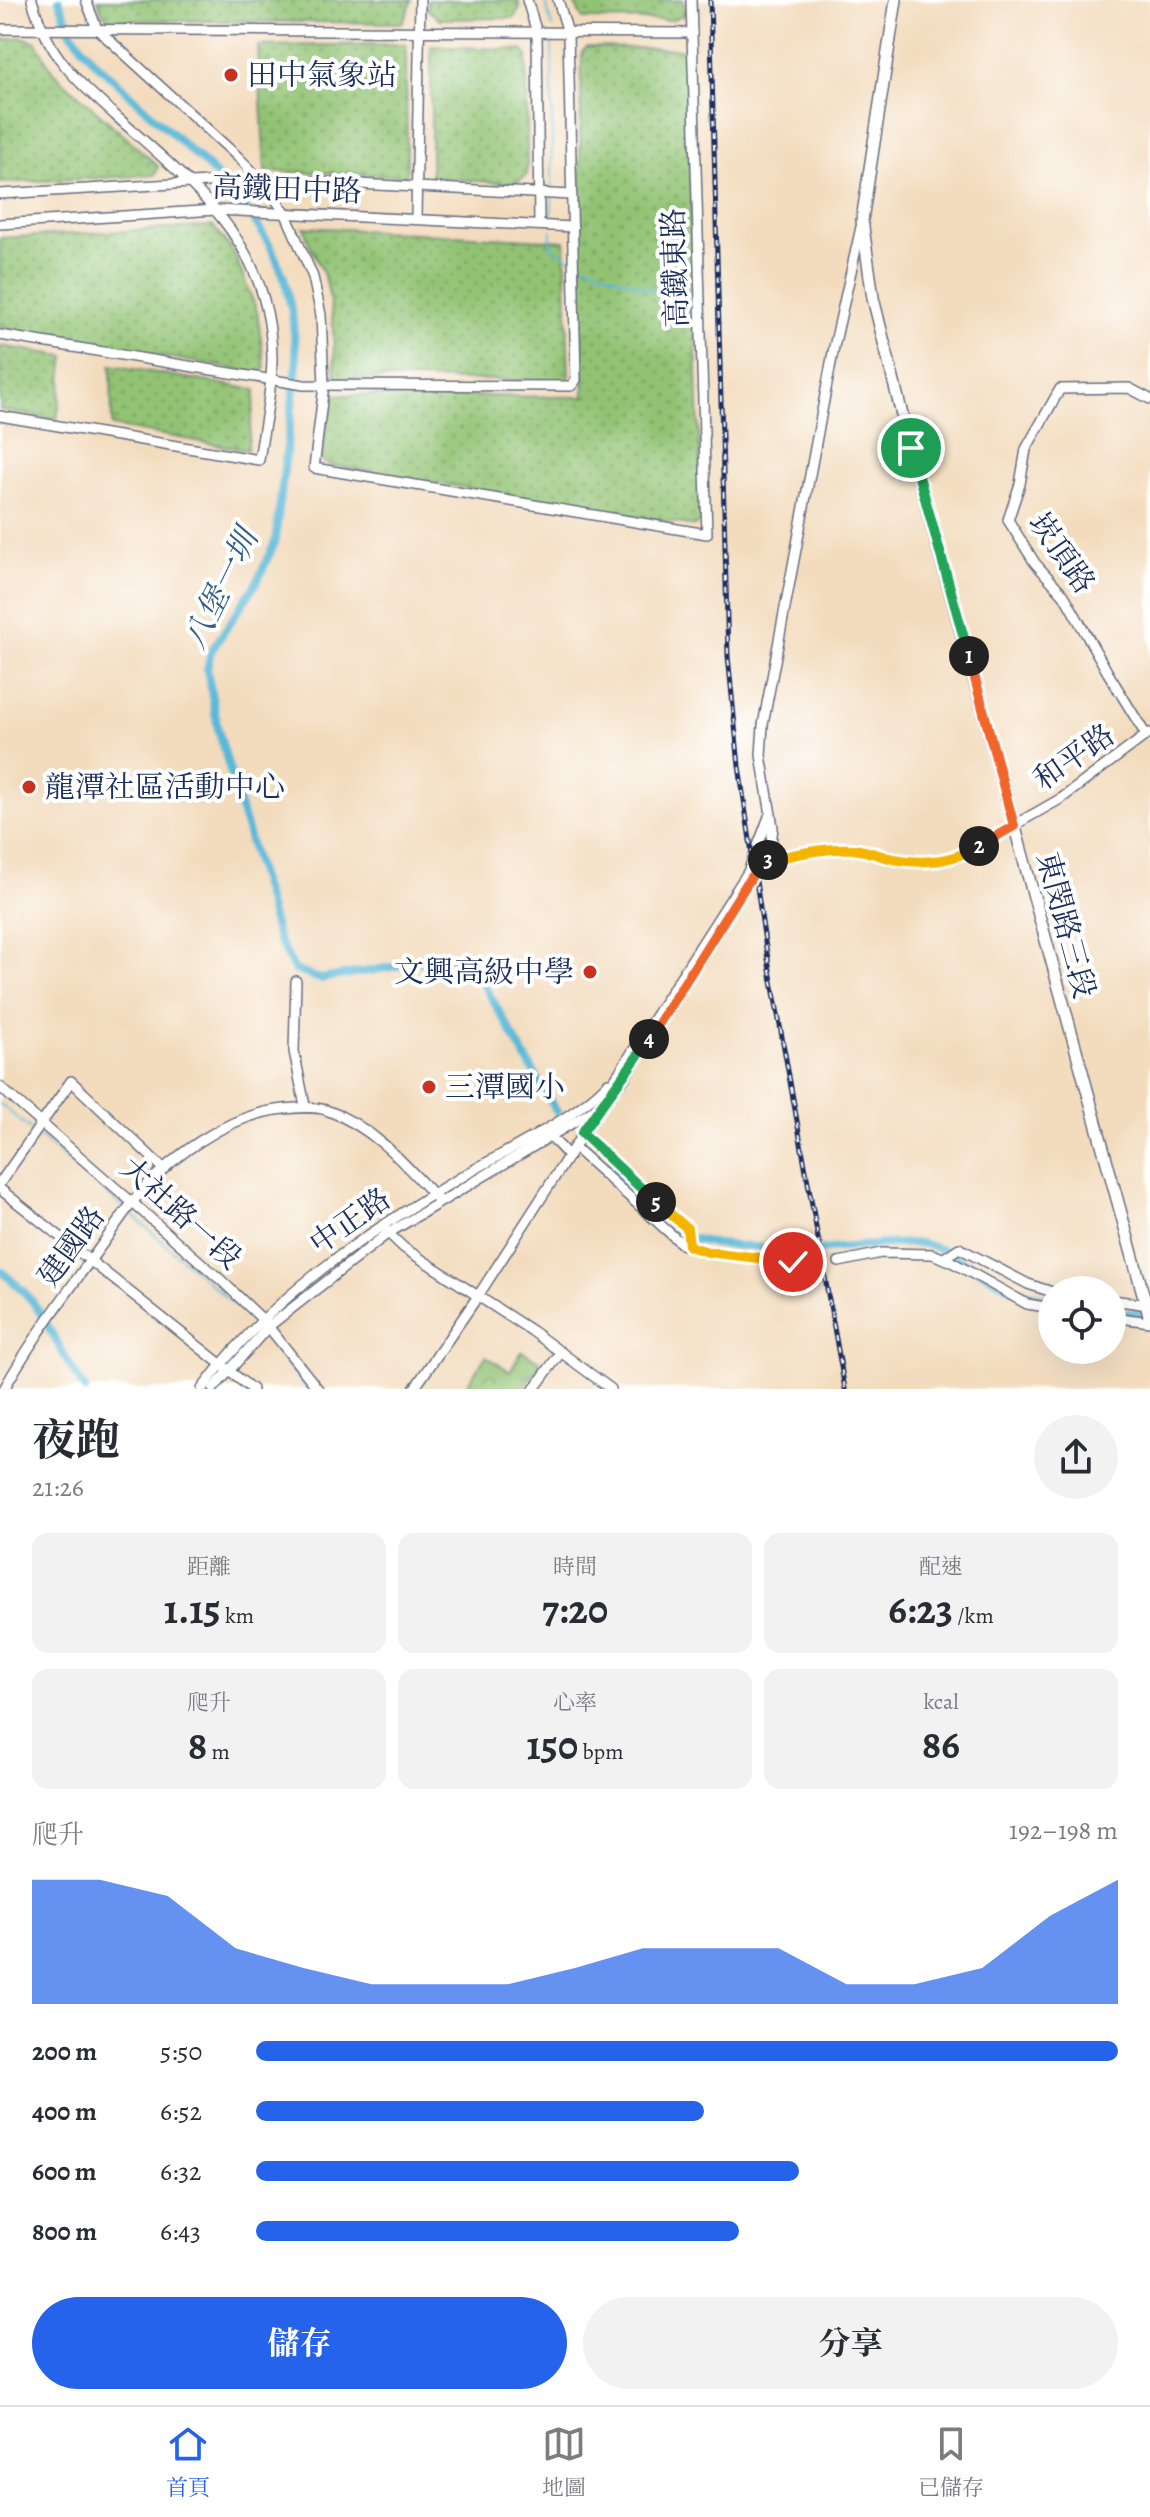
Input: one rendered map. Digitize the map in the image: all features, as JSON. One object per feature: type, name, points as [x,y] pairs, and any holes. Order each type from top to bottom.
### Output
[{"type":"main road","name":"東閔路三段","points":[[896,0],[862,220],[873,298],[883,345],[1149,1316]]},
{"type":"street","points":[[0,416],[259,460],[270,380],[270,328],[264,295],[242,244],[189,181],[75,78],[41,29],[32,0]]},
{"type":"street","points":[[86,0],[97,29],[260,179],[285,212],[313,277],[321,315],[324,385]]},
{"type":"street","points":[[416,218],[420,0]]},
{"type":"street","points":[[527,0],[537,33],[539,223]]},
{"type":"street","points":[[0,335],[304,385],[571,386],[576,380],[568,33],[558,0]]},
{"type":"street","name":"高鐵東路","points":[[324,385],[314,468],[707,534],[691,0]]},
{"type":"street","points":[[0,29],[692,33]]},
{"type":"street","name":"高鐵田中路","points":[[0,194],[260,179],[571,195]]},
{"type":"street","name":"高鐵田中路","points":[[0,224],[216,210],[573,227]]},
{"type":"street","points":[[571,1117],[599,1107],[624,1079],[751,877],[770,853],[773,827],[761,755],[763,725],[834,347],[862,220]]},
{"type":"street","name":"崁頂路","points":[[1148,733],[1064,595],[1035,563],[1008,520],[1020,484],[1026,449],[1060,389],[1129,388],[1150,399]]},
{"type":"street","name":"和平路","points":[[749,869],[764,861],[826,850],[854,849],[911,862],[958,857],[1062,798],[1148,733]]},
{"type":"street","points":[[414,1389],[572,1152],[616,1074],[749,869],[770,814]]},
{"type":"street","points":[[296,981],[294,1051],[305,1106]]},
{"type":"street","points":[[571,1117],[616,1074]]},
{"type":"street","points":[[0,1183],[71,1081],[164,1169]]},
{"type":"street","name":"大社路一段","points":[[0,1087],[133,1201],[266,1324],[318,1389]]},
{"type":"street","name":"建國路","points":[[4,1389],[39,1330],[133,1201],[164,1169],[232,1123],[251,1115],[305,1106],[325,1110],[374,1137],[426,1184],[435,1197]]},
{"type":"street","name":"中正路","points":[[202,1389],[266,1324],[384,1230],[551,1124],[571,1117]]},
{"type":"street","name":"中正路","points":[[435,1197],[549,1135],[571,1117]]},
{"type":"street","points":[[582,1133],[687,1228],[689,1246]]},
{"type":"street","points":[[549,1135],[683,1245],[708,1252],[793,1262]]},
{"type":"street","points":[[0,1189],[252,1389]]},
{"type":"street","points":[[384,1230],[404,1248],[561,1352],[611,1389]]},
{"type":"street","points":[[944,1258],[959,1248],[1038,1287]]},
{"type":"street","points":[[839,1262],[881,1253],[932,1254],[1027,1304],[1038,1306]]},
{"type":"street","points":[[1126,1306],[1149,1316]]},
{"type":"street","points":[[1126,1317],[1149,1316]]},
{"type":"street","points":[[534,1389],[561,1352]]},
{"type":"street","name":"中正路","points":[[213,1389],[225,1366]]},
{"type":"green space","points":[[98,0],[412,0],[403,23],[109,20]]},
{"type":"green space","points":[[428,0],[518,0],[520,8],[514,18],[439,19],[427,9]]},
{"type":"green space","points":[[572,0],[684,0],[685,14],[672,20],[583,19]]},
{"type":"green space","points":[[22,37],[36,42],[53,72],[158,166],[155,175],[0,183],[0,40]]},
{"type":"green space","points":[[406,44],[407,176],[265,171],[258,46]]},
{"type":"green space","points":[[431,46],[523,50],[527,56],[527,175],[515,184],[431,177]]},
{"type":"green space","points":[[587,47],[681,49],[686,55],[702,519],[695,526],[329,465],[321,460],[334,395],[584,397],[579,228],[582,52]]},
{"type":"green space","points":[[213,226],[233,251],[257,311],[265,369],[252,372],[0,328],[0,238]]},
{"type":"green space","points":[[304,227],[565,241],[569,381],[335,378],[327,285]]},
{"type":"green space","points":[[0,346],[65,356],[57,420],[0,410]]},
{"type":"green space","points":[[111,365],[256,390],[247,450],[112,426]]},
{"type":"green space","points":[[522,1351],[542,1363],[522,1389],[464,1389],[486,1356],[510,1371]]},
{"type":"waterway","name":"八堡一圳","points":[[59,0],[71,32],[94,61],[223,181],[251,215],[271,247],[284,277],[292,313],[297,365],[275,542],[257,582],[211,651],[207,670],[218,729],[278,939],[295,970],[320,979],[441,956],[463,962],[477,973],[557,1112]]},
{"type":"waterway","points":[[545,0],[552,27]]},
{"type":"waterway","points":[[552,37],[552,191]]},
{"type":"waterway","points":[[551,223],[552,197]]},
{"type":"waterway","points":[[551,229],[551,247],[571,259]]},
{"type":"waterway","points":[[577,262],[688,304]]},
{"type":"waterway","points":[[0,1104],[33,1131]]},
{"type":"waterway","points":[[38,1135],[125,1209]]},
{"type":"waterway","name":"八堡一圳","points":[[586,1146],[683,1236],[716,1244],[807,1251],[921,1243],[943,1250],[1012,1289],[1038,1296]]},
{"type":"waterway","points":[[130,1213],[254,1322]]},
{"type":"waterway","points":[[0,1270],[32,1301],[85,1389]]},
{"type":"waterway","name":"八堡一圳","points":[[1126,1312],[1150,1315]]},
{"type":"waterway","points":[[265,1337],[307,1389]]},
{"type":"tunnel","points":[[793,1262],[839,1262]]},
{"type":"railway","points":[[710,0],[728,656],[739,766],[765,942],[845,1389]]},
{"type":"place","name":"田中氣象站","points":[[231,75]]},
{"type":"place","name":"龍潭社區活動中心","points":[[29,787]]},
{"type":"place","name":"文興高級中學","points":[[590,972]]},
{"type":"place","name":"三潭國小","points":[[429,1087]]},
{"type":"route","points":[[793,1262],[708,1252],[689,1246],[687,1228],[582,1133],[599,1107],[624,1079],[764,861],[826,850],[854,849],[911,862],[932,862],[958,857],[1014,826],[911,448]]}]
